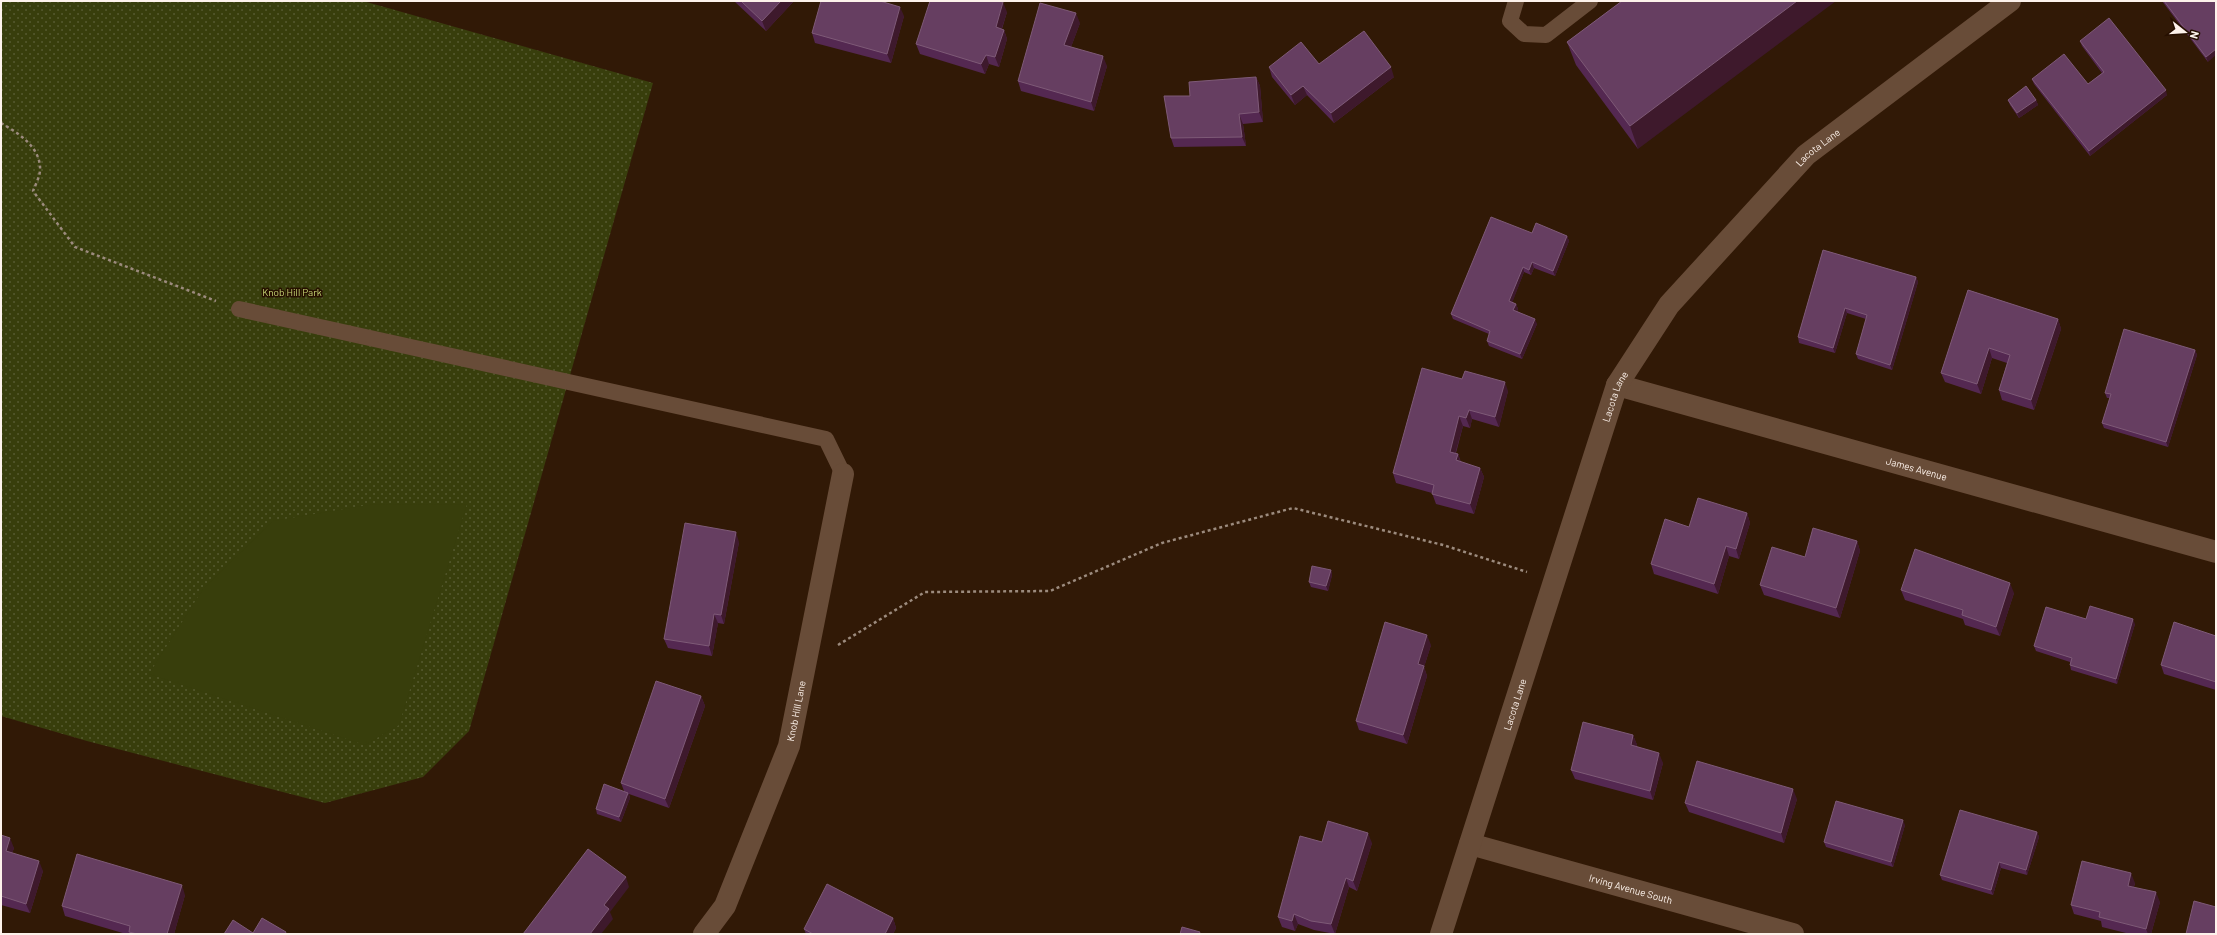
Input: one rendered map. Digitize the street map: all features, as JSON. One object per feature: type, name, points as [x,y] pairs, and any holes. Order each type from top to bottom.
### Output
[{"type":"street","name":"Lacota Lane","points":[[1441,934],[1617,385],[1669,305],[1806,155],[2010,1]]},
{"type":"street","name":"James Avenue","points":[[1617,385],[2216,552]]},
{"type":"street","name":"Knob Hill Lane","points":[[704,934],[725,906],[789,746],[844,474]]},
{"type":"street","name":"Irving Avenue South","points":[[1470,844],[1793,934]]},
{"type":"lane","points":[[1516,1],[1510,21],[1524,34],[1546,35],[1590,1]]},
{"type":"lane","points":[[239,309],[826,439],[844,474]]},
{"type":"path","points":[[1,123],[14,130],[36,149],[40,168],[33,191],[75,247],[239,309]]},
{"type":"path","points":[[805,665],[925,592],[1050,591],[1162,543],[1293,508],[1443,545],[1555,581]]},
{"type":"green space","name":"Knob Hill Park","points":[[1,1],[363,1],[653,83],[469,731],[423,777],[325,803],[87,741],[1,716]]},
{"type":"green space","points":[[467,504],[399,725],[365,745],[149,674],[203,589],[273,521],[368,505]]},
{"type":"building","points":[[741,1],[781,1],[762,21]]},
{"type":"building","points":[[821,1],[880,1],[900,7],[887,54],[812,33]]},
{"type":"building","points":[[930,1],[1003,2],[996,27],[1004,30],[995,57],[986,55],[981,64],[916,44]]},
{"type":"building","points":[[1622,1],[1797,1],[1630,126],[1567,42]]},
{"type":"building","points":[[2164,1],[2216,1],[2216,49],[2206,57]]},
{"type":"building","points":[[1040,3],[1076,13],[1064,45],[1103,56],[1091,102],[1018,81]]},
{"type":"building","points":[[2109,18],[2166,90],[2089,151],[2032,79],[2064,54],[2088,84],[2104,72],[2080,41]]},
{"type":"building","points":[[1364,31],[1391,67],[1331,113],[1303,86],[1291,95],[1269,67],[1301,42],[1319,64]]},
{"type":"building","points":[[1256,77],[1259,112],[1239,114],[1242,137],[1171,138],[1164,96],[1190,96],[1189,82]]},
{"type":"building","points":[[2026,86],[2036,100],[2017,113],[2008,100]]},
{"type":"building","points":[[1491,217],[1532,233],[1536,223],[1567,236],[1553,271],[1532,262],[1529,270],[1523,267],[1509,301],[1516,304],[1513,310],[1535,319],[1520,354],[1487,341],[1490,331],[1451,314]]},
{"type":"building","points":[[1823,250],[1916,277],[1890,365],[1856,354],[1867,315],[1845,308],[1833,348],[1798,337]]},
{"type":"building","points":[[1968,290],[2058,319],[2031,400],[1999,390],[2010,355],[1989,348],[1977,384],[1941,373]]},
{"type":"building","points":[[2124,329],[2195,350],[2166,442],[2102,423],[2111,394],[2105,393]]},
{"type":"building","points":[[1422,368],[1462,379],[1465,371],[1505,382],[1495,417],[1469,410],[1466,418],[1459,416],[1450,452],[1458,454],[1456,460],[1480,468],[1470,504],[1432,494],[1434,485],[1393,473]]},
{"type":"building","points":[[1698,498],[1747,513],[1736,549],[1726,546],[1714,584],[1651,564],[1665,519],[1689,527]]},
{"type":"building","points":[[685,523],[736,532],[721,615],[714,614],[709,646],[664,639]]},
{"type":"building","points":[[1813,528],[1857,541],[1836,608],[1760,585],[1772,547],[1805,557]]},
{"type":"building","points":[[1915,549],[2010,583],[1996,627],[1962,615],[1963,610],[1901,590]]},
{"type":"building","points":[[1312,566],[1331,570],[1326,586],[1309,582]]},
{"type":"building","points":[[2090,606],[2133,619],[2116,679],[2070,665],[2072,658],[2034,646],[2046,607],[2086,619]]},
{"type":"building","points":[[1385,622],[1427,635],[1418,664],[1424,666],[1403,735],[1356,721]]},
{"type":"building","points":[[2174,622],[2216,636],[2216,682],[2161,665]]},
{"type":"building","points":[[656,681],[701,696],[665,799],[621,783]]},
{"type":"building","points":[[1583,722],[1633,735],[1631,745],[1659,753],[1650,791],[1571,770]]},
{"type":"building","points":[[1697,761],[1793,789],[1781,833],[1685,803]]},
{"type":"building","points":[[604,784],[628,793],[619,817],[596,809]]},
{"type":"building","points":[[1836,801],[1903,820],[1891,862],[1824,842]]},
{"type":"building","points":[[1960,810],[2037,832],[2026,870],[1999,862],[1991,890],[1940,875]]},
{"type":"building","points":[[1328,821],[1368,833],[1353,881],[1346,878],[1331,924],[1311,921],[1294,914],[1292,921],[1278,917],[1300,836],[1322,842]]},
{"type":"building","points":[[1,835],[10,838],[6,851],[39,861],[26,904],[1,896]]},
{"type":"building","points":[[588,849],[626,877],[604,905],[609,909],[590,934],[523,934]]},
{"type":"building","points":[[77,854],[182,885],[167,934],[137,934],[129,932],[130,926],[62,906]]},
{"type":"building","points":[[2082,861],[2131,873],[2128,886],[2156,892],[2146,929],[2099,917],[2100,912],[2071,905]]},
{"type":"building","points":[[827,884],[893,918],[885,934],[813,934],[804,929]]},
{"type":"building","points":[[2194,901],[2216,907],[2216,934],[2186,934]]},
{"type":"building","points":[[262,918],[286,932],[285,934],[224,934],[233,920],[253,933]]},
{"type":"building","points":[[1182,927],[1200,932],[1199,934],[1180,934]]}]
